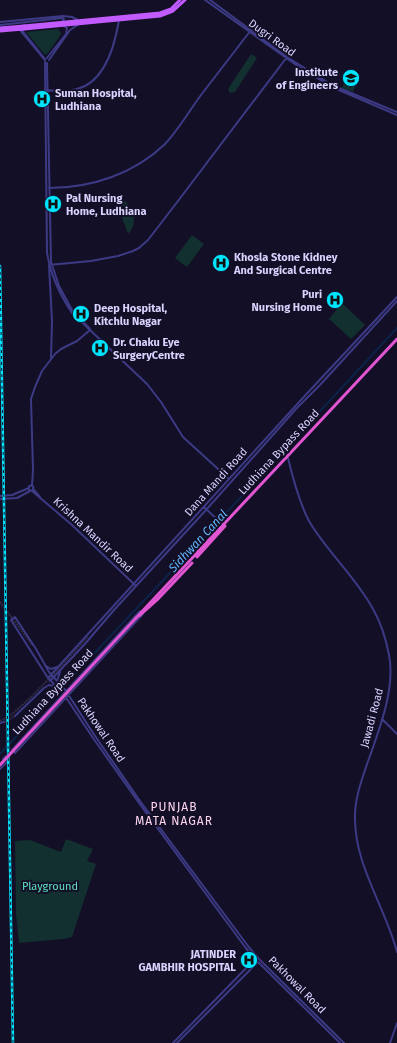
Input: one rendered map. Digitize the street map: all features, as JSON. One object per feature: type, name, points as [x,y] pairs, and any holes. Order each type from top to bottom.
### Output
[{"type":"highway","name":"Ludhiana Bypass Road","points":[[142,612],[186,570],[397,340]]},
{"type":"highway","name":"Ludhiana Bypass Road","points":[[142,612],[222,524],[397,340]]},
{"type":"highway","points":[[0,764],[142,612]]},
{"type":"main road","points":[[79,22],[160,13],[171,9],[180,0]]},
{"type":"main road","points":[[0,29],[165,15],[177,8],[185,0]]},
{"type":"street","name":"Dugri Road","points":[[205,0],[287,58],[332,85],[397,114]]},
{"type":"street","name":"Dugri Road","points":[[210,0],[250,31]]},
{"type":"street","points":[[0,23],[63,16],[75,18],[79,22],[70,30],[49,60],[46,60]]},
{"type":"street","points":[[18,21],[64,19],[63,24],[67,28],[66,34],[46,60],[52,358]]},
{"type":"street","points":[[46,90],[78,89],[97,76],[106,64],[116,37],[119,20]]},
{"type":"street","points":[[18,21],[22,30],[46,60]]},
{"type":"street","points":[[48,188],[66,188],[88,185],[109,178],[147,159],[180,127],[201,95],[250,31]]},
{"type":"street","points":[[50,264],[98,260],[118,256],[139,248],[148,240],[287,58]]},
{"type":"street","points":[[50,264],[72,310],[90,330],[147,384],[161,402],[183,437],[230,481]]},
{"type":"street","name":"Dana Mandi Road","points":[[50,677],[135,585],[204,507],[230,481],[300,401],[397,297]]},
{"type":"street","points":[[46,669],[50,677],[60,670],[135,585],[206,510],[230,481],[397,301]]},
{"type":"street","points":[[32,489],[33,470],[31,399],[37,381],[52,358],[61,349],[77,342],[90,330]]},
{"type":"street","name":"Jawadi Road","points":[[288,458],[302,504],[310,521],[366,597],[381,626],[387,649],[390,666],[387,699],[358,792],[355,805],[355,824],[361,859],[397,952]]},
{"type":"street","points":[[0,496],[12,495],[29,488],[32,489]]},
{"type":"street","points":[[0,499],[17,498],[32,489]]},
{"type":"street","name":"Krishna Mandir Road","points":[[32,489],[135,585]]},
{"type":"street","points":[[204,507],[222,524]]},
{"type":"street","name":"Ludhiana Bypass Road","points":[[139,612],[142,612],[15,753],[12,750],[64,692],[139,612]]},
{"type":"street","name":"Pakhowal Road","points":[[64,692],[56,687],[11,620],[15,617],[36,649],[50,677],[56,681],[67,696],[93,738],[139,803],[256,958],[340,1043]]},
{"type":"street","points":[[88,636],[91,632],[94,633]]},
{"type":"street","points":[[45,666],[51,669],[60,666]]},
{"type":"street","points":[[56,681],[60,670]]},
{"type":"street","points":[[14,716],[44,688],[49,685],[56,687]]},
{"type":"street","points":[[382,719],[397,734]]},
{"type":"street","points":[[0,723],[4,722]]},
{"type":"street","points":[[0,764],[6,756],[8,760],[0,769]]},
{"type":"street","points":[[173,1043],[256,958]]},
{"type":"street","points":[[177,1043],[259,961]]},
{"type":"street","name":"Pakhowal Road","points":[[259,961],[344,1043]]},
{"type":"street","points":[[390,1043],[397,1023]]},
{"type":"green space","points":[[58,29],[61,33],[60,36],[45,55],[26,32]]},
{"type":"green space","points":[[251,54],[257,58],[235,92],[230,93],[228,89]]},
{"type":"green space","points":[[349,70],[360,75],[353,92],[342,88]]},
{"type":"green space","points":[[114,196],[125,201],[132,211],[134,223],[128,234]]},
{"type":"green space","points":[[192,235],[204,244],[187,267],[175,258]]},
{"type":"green space","points":[[342,303],[365,325],[351,339],[329,319]]},
{"type":"green space","name":"Playground","points":[[66,839],[93,849],[87,861],[96,864],[72,937],[19,943],[16,914],[15,841],[30,840],[61,852]]},
{"type":"waterway","name":"Sidhwan Canal","points":[[0,754],[397,328]]},
{"type":"tunnel","points":[[0,602],[33,646]]},
{"type":"tunnel","points":[[0,721],[13,713],[32,696],[88,636]]},
{"type":"tunnel","points":[[4,722],[15,716]]},
{"type":"railway","points":[[0,266],[13,1043]]},
{"type":"place","name":"Institute of Engineers","points":[[351,78]]},
{"type":"place","name":"Suman Hospital, Ludhiana","points":[[42,99]]},
{"type":"place","name":"Pal Nursing Home, Ludhiana","points":[[53,204]]},
{"type":"place","name":"Khosla Stone Kidney And Surgical Centre","points":[[221,263]]},
{"type":"place","name":"Puri Nursing Home","points":[[335,300]]},
{"type":"place","name":"Deep Hospital, Kitchlu Nagar","points":[[81,314]]},
{"type":"place","name":"Dr. Chaku Eye SurgeryCentre","points":[[100,348]]},
{"type":"place","name":"JATINDER GAMBHIR HOSPITAL","points":[[249,960]]},
{"type":"district","name":"PUNJAB MATA NAGAR","points":[[174,814]]}]
